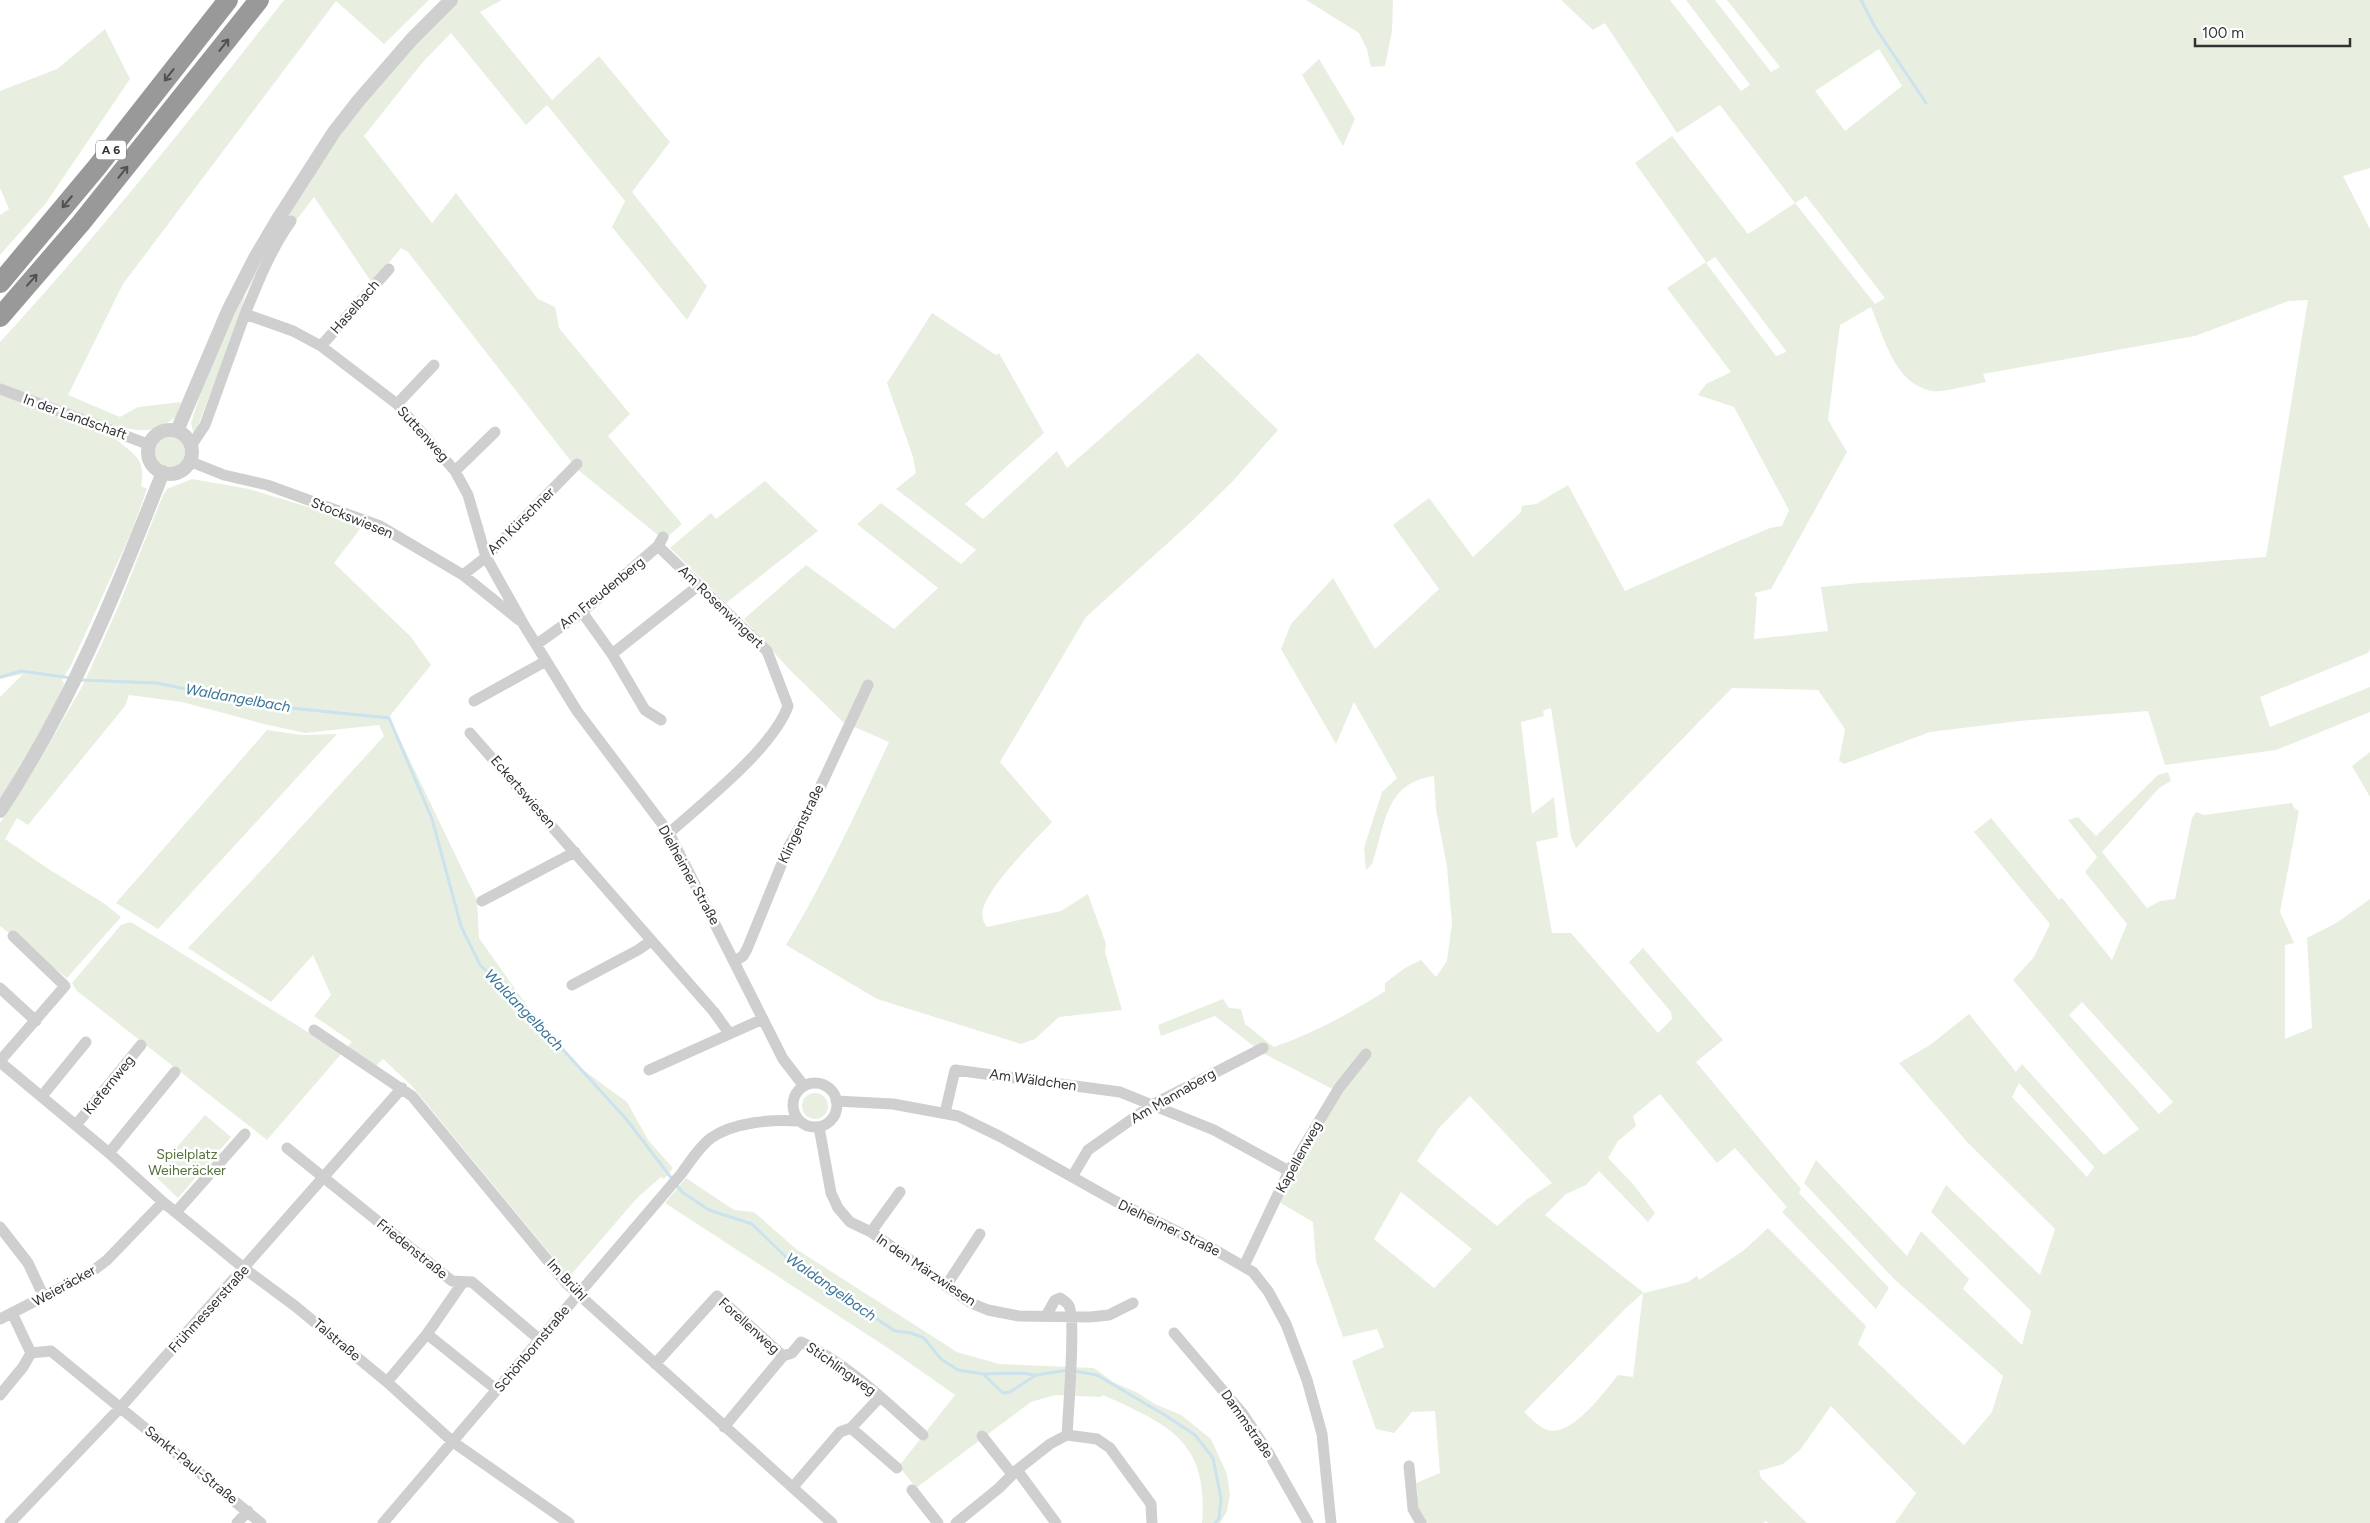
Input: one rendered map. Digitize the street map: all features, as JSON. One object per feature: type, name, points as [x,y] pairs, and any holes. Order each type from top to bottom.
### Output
[{"type":"highway","name":"A 6","points":[[0,283],[97,167],[228,0]]},
{"type":"highway","name":"A 6","points":[[0,317],[81,224],[259,0]]},
{"type":"street","points":[[178,431],[228,311],[255,258],[278,219],[334,132],[364,94],[412,39],[451,0]]},
{"type":"street","points":[[195,442],[178,431],[161,432],[155,436],[150,445],[148,456],[151,463],[163,472],[175,473],[190,461],[195,442],[259,279],[283,232],[291,221]]},
{"type":"street","name":"Haselbach","points":[[321,346],[389,269]]},
{"type":"street","name":"Suttenweg","points":[[245,314],[293,331],[321,346],[397,404],[455,471],[468,495],[486,556],[524,624]]},
{"type":"street","points":[[397,404],[434,365]]},
{"type":"street","name":"In der Landschaft","points":[[0,389],[150,445]]},
{"type":"street","points":[[455,471],[495,432]]},
{"type":"street","name":"Stockswiesen","points":[[190,461],[224,474],[267,485],[380,526],[463,575],[524,624]]},
{"type":"street","name":"Am Kürschner","points":[[463,575],[486,556],[577,464]]},
{"type":"street","points":[[0,811],[23,776],[90,651],[141,533],[163,472]]},
{"type":"street","name":"Am Rosenwingert","points":[[661,542],[698,586],[766,651],[788,706],[782,722],[738,771],[669,833]]},
{"type":"street","name":"Am Freudenberg","points":[[537,644],[582,612],[661,542]]},
{"type":"street","points":[[612,654],[698,586]]},
{"type":"street","points":[[582,612],[612,654],[645,710],[661,720]]},
{"type":"street","name":"Dielheimer Straße","points":[[524,624],[577,711],[669,833],[783,1059],[804,1086]]},
{"type":"street","points":[[474,701],[546,661]]},
{"type":"street","name":"Klingenstraße","points":[[735,961],[743,956],[747,950],[789,846],[809,811],[868,686]]},
{"type":"street","name":"Eckertswiesen","points":[[470,732],[714,1012],[729,1034]]},
{"type":"street","points":[[482,901],[575,852]]},
{"type":"street","points":[[0,1062],[65,986],[12,936]]},
{"type":"street","points":[[572,985],[652,941]]},
{"type":"street","points":[[0,988],[36,1021]]},
{"type":"street","points":[[649,1070],[762,1019]]},
{"type":"street","name":"Im Brühl","points":[[314,1030],[412,1096],[567,1284],[832,1523]]},
{"type":"street","points":[[42,1096],[86,1042]]},
{"type":"street","name":"Kiefernweg","points":[[76,1125],[141,1045]]},
{"type":"street","name":"Am Mannaberg","points":[[1072,1177],[1088,1150],[1152,1105],[1262,1048]]},
{"type":"street","name":"Kapellenweg","points":[[1244,1266],[1289,1171],[1339,1088],[1366,1054]]},
{"type":"street","name":"Talstraße","points":[[0,1062],[109,1153],[163,1202],[245,1269],[295,1306],[387,1382],[453,1442],[569,1523]]},
{"type":"street","name":"Am Wäldchen","points":[[945,1112],[955,1070],[1120,1092],[1152,1105]]},
{"type":"street","points":[[109,1153],[175,1072]]},
{"type":"street","points":[[782,1120],[792,1107],[795,1095],[804,1086],[820,1084],[833,1094],[836,1102],[835,1113],[829,1122],[818,1127],[808,1126],[800,1121],[792,1107]]},
{"type":"street","name":"Frühmesserstraße","points":[[10,1523],[120,1408],[245,1269],[402,1088]]},
{"type":"street","name":"Dielheimer Straße","points":[[836,1102],[893,1104],[945,1112],[958,1116],[1001,1137],[1115,1201],[1215,1250],[1254,1272],[1286,1324],[1307,1380],[1322,1434],[1331,1523]]},
{"type":"street","points":[[1152,1105],[1214,1130],[1289,1171]]},
{"type":"street","name":"Schönbornstraße","points":[[383,1523],[668,1190],[702,1146],[712,1138],[731,1129],[782,1120],[800,1121]]},
{"type":"street","name":"In den Märzwiesen","points":[[818,1127],[826,1158],[828,1182],[838,1208],[850,1222],[871,1232],[971,1303],[988,1310],[1019,1316],[1072,1317],[1109,1315],[1133,1303]]},
{"type":"street","points":[[176,1212],[245,1134]]},
{"type":"street","name":"Friedenstraße","points":[[287,1148],[452,1281],[472,1282],[540,1340]]},
{"type":"street","points":[[871,1232],[900,1192]]},
{"type":"street","name":"Weieräcker","points":[[0,1319],[90,1273],[107,1260],[163,1202]]},
{"type":"street","points":[[0,1228],[28,1263],[44,1297]]},
{"type":"street","points":[[946,1286],[980,1234]]},
{"type":"street","points":[[387,1382],[427,1334],[463,1282]]},
{"type":"street","name":"Forellenweg","points":[[655,1364],[717,1296],[783,1356]]},
{"type":"street","points":[[1046,1316],[1055,1300],[1060,1298],[1070,1306],[1072,1317],[1067,1434]]},
{"type":"street","points":[[0,1395],[23,1367],[31,1352],[12,1313]]},
{"type":"street","name":"Dammstraße","points":[[1174,1333],[1243,1414],[1268,1452],[1308,1523]]},
{"type":"street","points":[[427,1334],[497,1390]]},
{"type":"street","name":"Stichlingweg","points":[[783,1356],[792,1353],[801,1342],[817,1350],[880,1397],[923,1434]]},
{"type":"street","name":"Sankt-Paul-Straße","points":[[31,1352],[50,1352],[261,1523]]},
{"type":"street","points":[[724,1427],[783,1356]]},
{"type":"street","name":"Stichlingweg","points":[[793,1487],[840,1432],[851,1428],[880,1397]]},
{"type":"street","points":[[851,1428],[897,1468]]},
{"type":"street","points":[[956,1523],[999,1488],[1014,1472],[1050,1444],[1067,1434],[1097,1439],[1110,1448],[1151,1504],[1152,1523]]},
{"type":"street","points":[[982,1436],[1056,1523]]},
{"type":"street","points":[[1409,1466],[1413,1509],[1420,1523]]},
{"type":"street","points":[[912,1490],[938,1523]]},
{"type":"street","points":[[237,1523],[248,1511]]},
{"type":"green space","points":[[284,0],[429,0],[384,44],[336,1],[123,284],[68,395],[120,417],[138,407],[181,402],[176,417],[154,429],[133,430],[116,426],[114,437],[140,462],[142,468],[141,486],[147,489],[132,531],[71,665],[62,680],[64,684],[51,714],[0,799],[0,697],[23,674],[0,679],[0,342],[74,259],[145,174]]},
{"type":"green space","points":[[458,0],[502,0],[480,12],[552,100],[599,56],[670,142],[632,192],[707,286],[687,320],[612,227],[625,201],[547,105],[526,125],[451,33],[422,63],[364,136],[432,223],[456,193],[538,299],[555,307],[559,328],[630,414],[608,436],[682,524],[664,540],[577,469],[408,252],[401,248],[372,283],[314,197],[259,269],[245,295],[240,317],[194,436],[191,423],[211,364],[236,307],[265,250],[298,195],[334,143],[373,92],[415,44]]},
{"type":"green space","points":[[1306,0],[1393,0],[1392,31],[1385,66],[1371,67],[1367,49],[1359,33]]},
{"type":"green space","points":[[1561,0],[1670,0],[1741,91],[1750,85],[1686,0],[1715,0],[1771,72],[1780,67],[1727,0],[2370,0],[2370,168],[2343,176],[2370,229],[2370,649],[2368,653],[2260,697],[2270,727],[2370,687],[2370,712],[2276,750],[2165,765],[2148,711],[2019,721],[1930,732],[1844,764],[1839,761],[1845,729],[1818,690],[1732,688],[1576,848],[1571,837],[1551,708],[1543,711],[1544,716],[1521,722],[1532,814],[1554,797],[1558,837],[1536,842],[1552,933],[1571,933],[1658,1033],[1672,1019],[1671,1012],[1629,962],[1643,948],[1723,1040],[1696,1062],[1801,1189],[1799,1193],[1889,1288],[1876,1309],[1782,1212],[1787,1207],[1735,1148],[1717,1163],[1660,1094],[1633,1116],[1636,1126],[1618,1141],[1608,1158],[1633,1184],[1655,1213],[1648,1222],[1599,1171],[1586,1185],[1566,1194],[1545,1215],[1644,1293],[1688,1282],[1697,1276],[1699,1280],[1743,1251],[1768,1228],[1866,1326],[1858,1344],[1964,1445],[1992,1412],[2003,1376],[1894,1279],[1804,1183],[1816,1160],[1907,1256],[1921,1231],[1969,1279],[1963,1289],[2022,1345],[2031,1311],[1931,1212],[1946,1185],[2040,1275],[2055,1229],[1968,1143],[1899,1063],[1930,1045],[1969,1014],[2016,1072],[2022,1064],[2104,1155],[2139,1129],[2013,980],[2034,957],[2050,924],[1974,832],[1991,818],[2059,900],[2062,898],[2112,960],[2127,924],[2085,872],[2097,857],[2068,820],[2078,817],[2096,836],[2158,775],[2168,772],[2171,781],[2159,788],[2102,852],[2147,908],[2160,901],[2175,899],[2192,818],[2196,812],[2204,815],[2292,803],[2294,808],[2299,811],[2280,912],[2294,943],[2285,945],[2285,1039],[2312,1028],[2307,938],[2338,922],[2370,899],[2370,1523],[1895,1523],[1916,1493],[1831,1406],[1800,1450],[1783,1464],[1759,1471],[1761,1478],[1807,1523],[1768,1523],[1766,1521],[1763,1523],[1425,1523],[1414,1499],[1418,1495],[1416,1483],[1440,1473],[1435,1411],[1412,1412],[1394,1433],[1376,1429],[1352,1361],[1384,1347],[1377,1329],[1343,1337],[1316,1261],[1313,1222],[1279,1202],[1299,1162],[1340,1093],[1261,1052],[1215,1016],[1161,1036],[1158,1025],[1223,999],[1229,1008],[1241,1009],[1245,1024],[1274,1047],[1317,1029],[1358,1007],[1385,991],[1385,983],[1405,968],[1421,960],[1436,977],[1447,961],[1452,923],[1447,867],[1436,809],[1434,776],[1418,780],[1405,787],[1396,797],[1385,821],[1372,864],[1366,870],[1364,848],[1382,792],[1397,778],[1354,702],[1336,744],[1281,649],[1291,624],[1333,578],[1375,649],[1439,589],[1393,525],[1429,498],[1473,557],[1521,512],[1522,506],[1536,504],[1568,485],[1625,591],[1770,528],[1782,526],[1789,510],[1734,407],[1698,395],[1706,384],[1731,372],[1667,288],[1706,262],[1635,163],[1672,136],[1748,234],[1795,203],[1720,105],[1677,133],[1605,23],[1593,30]],"holes":[[[1879,49],[1902,86],[1845,131],[1815,91]],[[1806,196],[1885,298],[1875,304],[1795,203]],[[1715,257],[1786,351],[1776,356],[1706,263]],[[2308,300],[2266,557],[2101,570],[1860,583],[1821,587],[1828,631],[1754,639],[1757,598],[1754,593],[1771,589],[1847,452],[1828,420],[1840,325],[1871,307],[1886,345],[1899,369],[1919,387],[1932,391],[1951,390],[1986,382],[1983,374],[2195,336],[2289,301]],[[2082,1002],[2173,1102],[2159,1114],[2069,1015]],[[2019,1083],[2094,1167],[2087,1177],[2012,1097]],[[1470,1096],[1552,1183],[1527,1199],[1497,1226],[1417,1161],[1439,1128]],[[1401,1192],[1472,1249],[1434,1288],[1374,1239]],[[1643,1293],[1633,1377],[1618,1375],[1596,1402],[1565,1428],[1554,1431],[1542,1428],[1524,1412]]]},
{"type":"green space","points":[[105,29],[130,79],[46,203],[0,255],[0,215],[9,209],[0,188],[0,91],[57,69]]},
{"type":"green space","points":[[1319,59],[1355,119],[1343,146],[1302,75]]},
{"type":"green space","points":[[932,313],[996,355],[999,353],[1044,433],[965,504],[983,519],[1057,451],[1067,468],[1198,353],[1278,430],[1233,481],[1190,523],[1086,617],[1000,762],[1052,822],[1014,862],[995,886],[983,909],[982,917],[984,922],[987,927],[1061,911],[1088,894],[1106,944],[1105,952],[1122,1010],[1059,1017],[1035,1039],[1021,1044],[877,999],[786,945],[853,819],[889,742],[843,722],[788,668],[744,619],[806,565],[894,629],[938,588],[857,524],[881,503],[961,564],[976,550],[896,489],[916,473],[913,457],[887,383]]},
{"type":"green space","points":[[170,437],[180,442],[185,452],[180,462],[170,467],[160,462],[155,452],[160,442]]},
{"type":"green space","points":[[192,479],[249,489],[364,524],[334,563],[411,637],[431,665],[389,717],[477,900],[479,938],[530,1010],[579,1067],[627,1102],[648,1140],[673,1168],[664,1179],[661,1177],[637,1198],[569,1277],[411,1085],[383,1059],[376,1066],[347,1047],[352,1042],[314,1016],[331,995],[313,955],[271,1002],[188,948],[384,736],[379,725],[305,733],[182,702],[129,695],[125,706],[28,825],[17,818],[5,839],[105,904],[121,917],[67,978],[0,926],[0,823],[36,767],[83,685],[119,605],[163,495],[167,489]]},
{"type":"green space","points":[[765,481],[818,531],[726,603],[670,548],[711,513],[716,519]]},
{"type":"green space","points":[[267,730],[303,735],[337,734],[158,929],[116,903]]},
{"type":"green space","points":[[2370,752],[2370,797],[2352,766]]},
{"type":"green space","points":[[131,922],[342,1053],[267,1140],[77,991],[72,983],[121,925]]},
{"type":"green space","points":[[815,1093],[824,1097],[828,1106],[824,1115],[815,1119],[806,1115],[802,1106],[806,1097]]},
{"type":"green space","name":"Spielplatz Weiheräcker","points":[[205,1115],[231,1137],[178,1198],[153,1174]]},
{"type":"green space","points":[[686,1178],[734,1210],[754,1212],[796,1249],[957,1352],[999,1364],[1094,1368],[1113,1382],[1181,1415],[1211,1439],[1227,1474],[1230,1495],[1227,1511],[1220,1523],[1202,1523],[1202,1495],[1199,1473],[1191,1454],[1180,1440],[1165,1427],[1147,1416],[1103,1395],[1101,1397],[1055,1395],[1031,1402],[916,1488],[899,1466],[955,1395],[894,1352],[665,1203]]},
{"type":"waterway","points":[[1861,0],[1875,27],[1926,103]]},
{"type":"waterway","name":"Waldangelbach","points":[[0,677],[21,671],[71,678]]},
{"type":"waterway","name":"Waldangelbach","points":[[80,680],[157,683],[261,705],[389,718],[432,819],[461,926],[480,965],[517,999],[627,1120],[682,1192],[709,1210],[752,1224],[792,1263],[895,1331],[911,1333],[924,1338],[941,1359],[958,1370],[984,1374],[1021,1373],[1036,1375],[1068,1370]]},
{"type":"waterway","name":"Waldangelbach","points":[[1074,1371],[1097,1375],[1195,1435],[1213,1458],[1221,1498],[1219,1519],[1215,1523]]},
{"type":"waterway","name":"Waldangelbach","points":[[984,1375],[1003,1393],[1010,1392],[1036,1375]]}]
